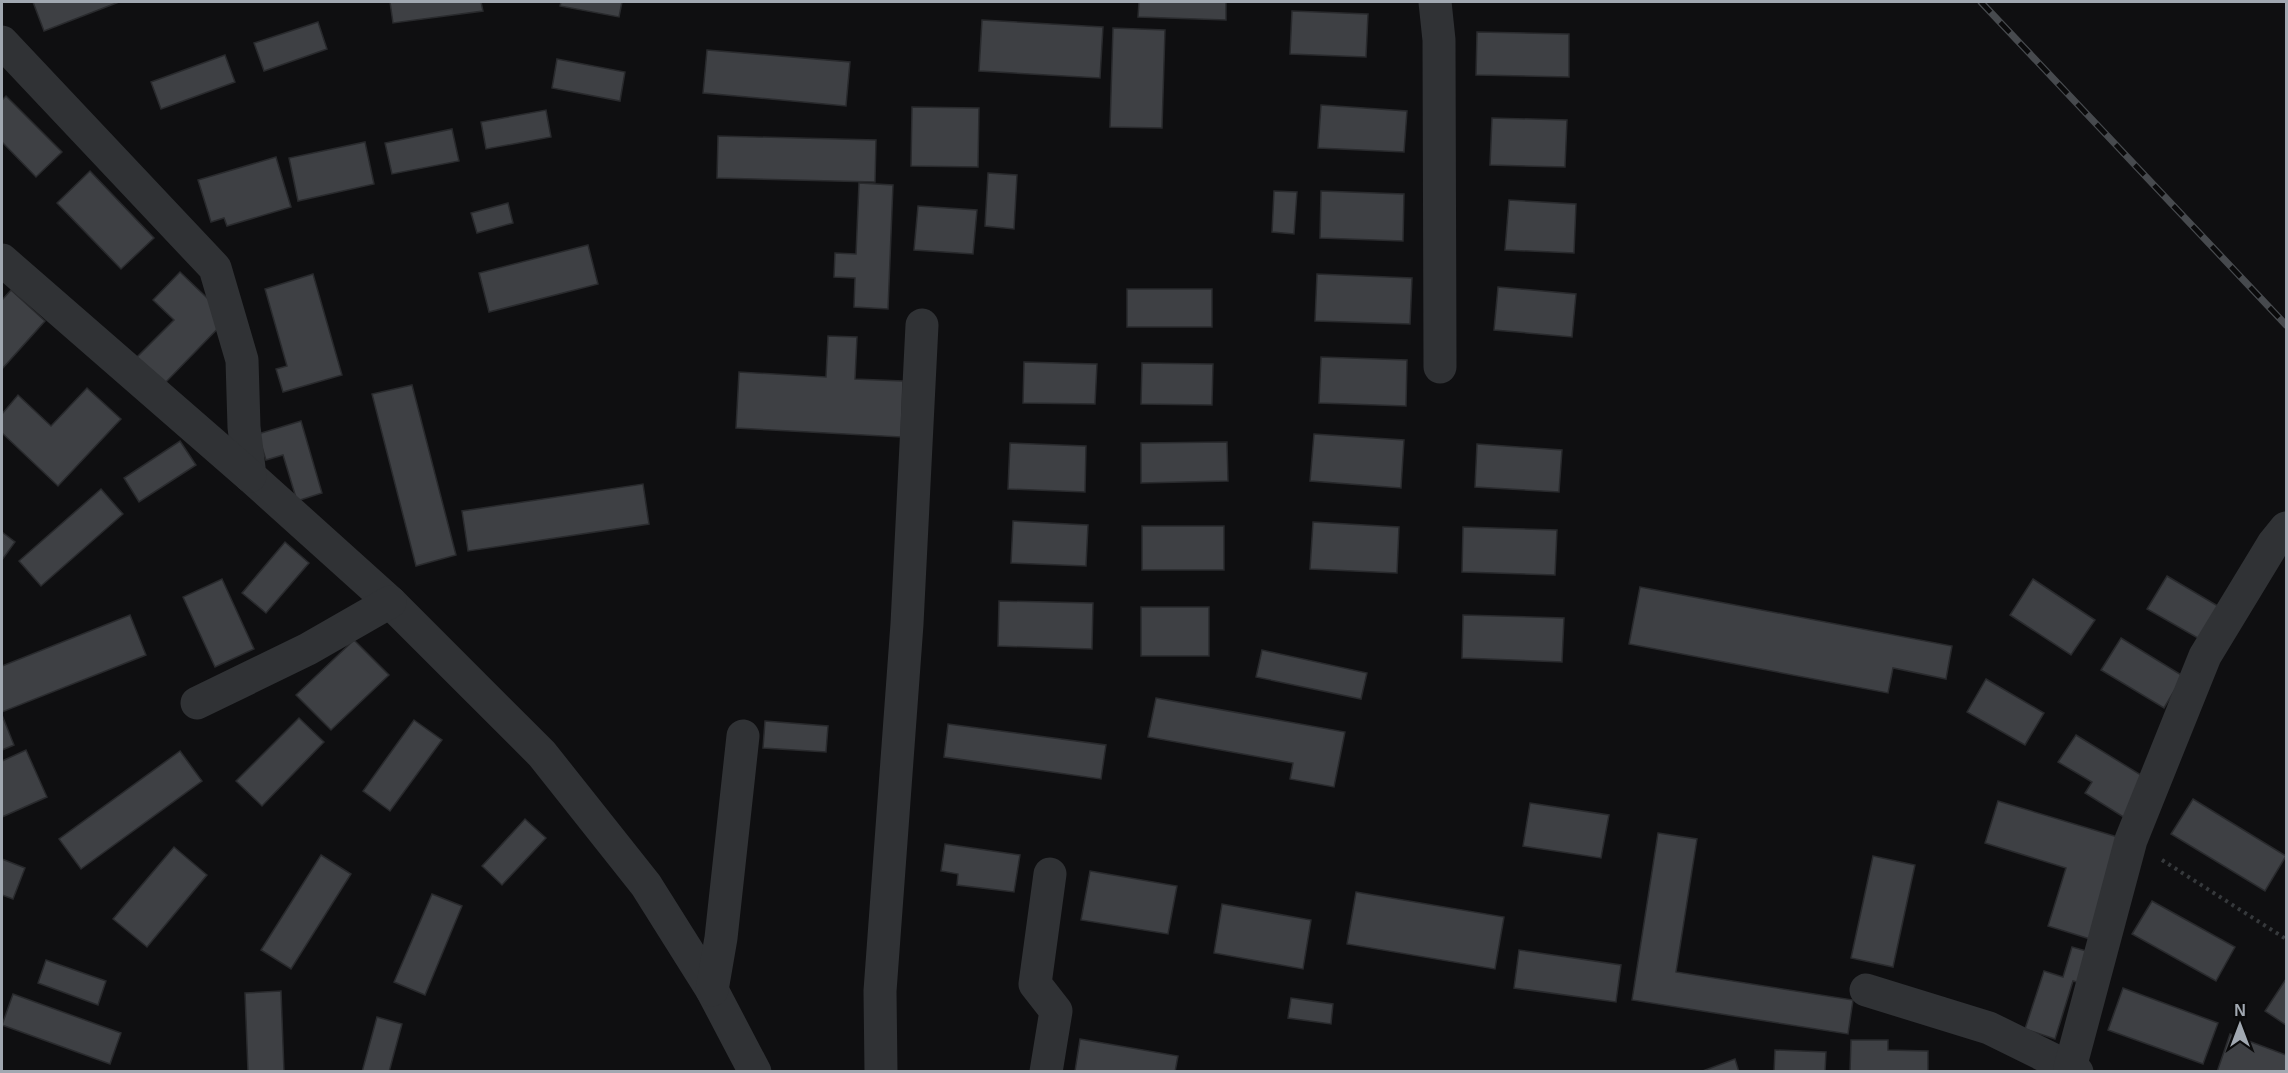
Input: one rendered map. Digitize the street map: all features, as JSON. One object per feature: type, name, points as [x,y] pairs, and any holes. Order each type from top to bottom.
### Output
[{"type":"street","points":[[1435,2],[1439,40],[1440,367]]},
{"type":"street","points":[[2,42],[215,268],[242,360],[244,427],[250,476]]},
{"type":"street","points":[[2,260],[250,476],[390,602],[542,754],[646,885],[712,990],[755,1071]]},
{"type":"street","points":[[881,1071],[880,992],[907,624],[922,325]]},
{"type":"street","points":[[1866,990],[1989,1028],[2073,1070],[2131,840],[2205,656],[2273,544],[2286,528]]},
{"type":"street","points":[[197,703],[308,649],[390,602]]},
{"type":"street","points":[[712,990],[721,938],[742,736]]},
{"type":"street","points":[[1046,1071],[1056,1011],[1035,984],[1050,874]]},
{"type":"path","points":[[2131,840],[2286,939]]},
{"type":"building","points":[[33,2],[119,2],[44,31]]},
{"type":"building","points":[[390,2],[481,2],[483,11],[393,23]]},
{"type":"building","points":[[561,2],[622,2],[619,17],[560,6]]},
{"type":"building","points":[[1139,2],[1226,2],[1226,20],[1138,17]]},
{"type":"building","points":[[1292,11],[1368,14],[1366,57],[1290,54]]},
{"type":"building","points":[[982,20],[1103,27],[1100,78],[979,71]]},
{"type":"building","points":[[318,22],[327,49],[264,71],[254,43]]},
{"type":"building","points":[[1113,28],[1165,30],[1162,128],[1110,127]]},
{"type":"building","points":[[1477,32],[1569,34],[1569,77],[1476,75]]},
{"type":"building","points":[[707,50],[850,62],[846,106],[703,93]]},
{"type":"building","points":[[225,55],[235,82],[161,109],[151,82]]},
{"type":"building","points":[[557,59],[625,72],[620,101],[552,88]]},
{"type":"building","points":[[6,96],[62,152],[36,177],[2,142],[2,100]]},
{"type":"building","points":[[1321,105],[1407,111],[1404,152],[1318,148]]},
{"type":"building","points":[[912,107],[979,108],[978,167],[911,166]]},
{"type":"building","points":[[546,110],[551,137],[486,149],[481,122]]},
{"type":"building","points":[[1492,118],[1567,120],[1565,167],[1490,165]]},
{"type":"building","points":[[452,129],[459,161],[392,174],[385,143]]},
{"type":"building","points":[[718,136],[876,140],[875,182],[717,178]]},
{"type":"building","points":[[365,142],[374,184],[298,201],[289,158]]},
{"type":"building","points":[[276,157],[291,207],[227,226],[224,218],[211,222],[198,180]]},
{"type":"building","points":[[90,171],[154,238],[121,269],[57,203]]},
{"type":"building","points":[[988,173],[1017,175],[1014,229],[985,226]]},
{"type":"building","points":[[859,183],[893,185],[888,309],[854,307],[855,278],[834,277],[835,253],[856,254]]},
{"type":"building","points":[[1274,191],[1297,192],[1294,234],[1272,232]]},
{"type":"building","points":[[1321,191],[1404,194],[1403,241],[1320,238]]},
{"type":"building","points":[[1509,200],[1576,204],[1574,253],[1505,250]]},
{"type":"building","points":[[508,203],[513,223],[477,233],[471,213]]},
{"type":"building","points":[[918,206],[977,210],[973,254],[914,250]]},
{"type":"building","points":[[588,245],[598,284],[489,312],[479,273]]},
{"type":"building","points":[[180,272],[228,318],[165,383],[137,357],[174,320],[153,300]]},
{"type":"building","points":[[313,274],[342,375],[283,392],[276,369],[287,366],[265,289]]},
{"type":"building","points":[[1317,274],[1412,278],[1410,324],[1315,321]]},
{"type":"building","points":[[1498,287],[1576,294],[1572,337],[1494,330]]},
{"type":"building","points":[[1127,289],[1212,289],[1212,327],[1127,327]]},
{"type":"building","points":[[11,290],[45,321],[2,369],[2,300]]},
{"type":"building","points":[[828,336],[857,337],[855,379],[903,381],[901,437],[736,428],[739,372],[826,377]]},
{"type":"building","points":[[1321,357],[1407,360],[1406,406],[1319,403]]},
{"type":"building","points":[[1024,362],[1097,364],[1095,404],[1023,403]]},
{"type":"building","points":[[1142,363],[1213,364],[1212,405],[1141,404]]},
{"type":"building","points":[[412,385],[456,555],[416,566],[372,394]]},
{"type":"building","points":[[87,388],[121,419],[58,486],[2,433],[2,414],[18,395],[51,426]]},
{"type":"building","points":[[301,421],[322,493],[297,501],[283,455],[266,460],[258,434]]},
{"type":"building","points":[[1314,434],[1404,440],[1401,488],[1310,481]]},
{"type":"building","points":[[180,441],[196,465],[139,502],[124,478]]},
{"type":"building","points":[[1227,442],[1228,481],[1141,483],[1141,443]]},
{"type":"building","points":[[1010,443],[1086,446],[1085,492],[1008,489]]},
{"type":"building","points":[[1477,444],[1562,450],[1559,492],[1475,487]]},
{"type":"building","points":[[643,484],[649,524],[468,551],[462,511]]},
{"type":"building","points":[[101,489],[123,514],[41,586],[19,561]]},
{"type":"building","points":[[1013,521],[1088,525],[1086,566],[1011,563]]},
{"type":"building","points":[[1313,522],[1399,527],[1397,573],[1310,569]]},
{"type":"building","points":[[1142,526],[1224,526],[1224,570],[1142,570]]},
{"type":"building","points":[[1463,527],[1557,530],[1555,575],[1462,572]]},
{"type":"building","points":[[2,532],[15,542],[2,560]]},
{"type":"building","points":[[285,542],[309,563],[266,613],[242,593]]},
{"type":"building","points":[[2167,576],[2223,609],[2203,641],[2147,609]]},
{"type":"building","points":[[222,579],[254,649],[215,667],[183,597]]},
{"type":"building","points":[[2033,579],[2095,620],[2071,655],[2010,615]]},
{"type":"building","points":[[1640,587],[1952,646],[1946,679],[1893,668],[1888,693],[1629,644]]},
{"type":"building","points":[[999,601],[1093,603],[1092,649],[998,646]]},
{"type":"building","points":[[1141,607],[1209,607],[1209,656],[1141,656]]},
{"type":"building","points":[[130,615],[146,655],[2,712],[2,666]]},
{"type":"building","points":[[1463,615],[1564,618],[1562,662],[1462,658]]},
{"type":"building","points":[[2121,638],[2183,676],[2164,708],[2101,670]]},
{"type":"building","points":[[354,640],[389,675],[331,730],[296,695]]},
{"type":"building","points":[[1262,650],[1367,673],[1361,699],[1256,677]]},
{"type":"building","points":[[1986,679],[2044,713],[2025,745],[1967,712]]},
{"type":"building","points":[[1156,698],[1345,732],[1334,787],[1290,779],[1293,763],[1148,737]]},
{"type":"building","points":[[2,715],[14,745],[2,750]]},
{"type":"building","points":[[299,718],[324,742],[262,806],[236,781]]},
{"type":"building","points":[[414,720],[442,740],[390,811],[363,791]]},
{"type":"building","points":[[765,721],[828,726],[826,752],[763,748]]},
{"type":"building","points":[[948,724],[1106,745],[1101,779],[944,757]]},
{"type":"building","points":[[2076,735],[2149,780],[2125,818],[2085,793],[2092,782],[2058,762]]},
{"type":"building","points":[[26,750],[47,797],[2,817],[2,761]]},
{"type":"building","points":[[180,751],[202,781],[81,869],[59,839]]},
{"type":"building","points":[[2193,799],[2286,856],[2265,891],[2171,834]]},
{"type":"building","points":[[1998,801],[2121,838],[2090,939],[2048,926],[2066,868],[1985,843]]},
{"type":"building","points":[[1530,803],[1609,815],[1601,858],[1523,846]]},
{"type":"building","points":[[525,819],[546,838],[502,885],[482,866]]},
{"type":"building","points":[[1658,833],[1697,839],[1676,972],[1853,1000],[1848,1034],[1632,1000]]},
{"type":"building","points":[[945,844],[1020,855],[1014,892],[957,885],[958,874],[941,871]]},
{"type":"building","points":[[174,847],[207,875],[147,947],[113,919]]},
{"type":"building","points":[[321,855],[351,874],[291,969],[261,950]]},
{"type":"building","points":[[1873,856],[1915,865],[1893,967],[1851,958]]},
{"type":"building","points":[[2,859],[25,868],[13,899],[2,895]]},
{"type":"building","points":[[1090,871],[1177,886],[1168,934],[1081,920]]},
{"type":"building","points":[[1356,892],[1504,917],[1495,969],[1347,944]]},
{"type":"building","points":[[432,894],[462,906],[425,995],[394,982]]},
{"type":"building","points":[[2152,901],[2235,947],[2216,981],[2132,934]]},
{"type":"building","points":[[1222,904],[1311,920],[1303,969],[1214,953]]},
{"type":"building","points":[[2072,947],[2090,952],[2081,983],[2073,981],[2055,1039],[2025,1029],[2044,971],[2063,977]]},
{"type":"building","points":[[1519,950],[1621,965],[1616,1002],[1514,988]]},
{"type":"building","points":[[46,960],[106,981],[98,1005],[38,983]]},
{"type":"building","points":[[2286,979],[2286,1025],[2265,1011]]},
{"type":"building","points":[[2123,988],[2218,1023],[2203,1064],[2108,1030]]},
{"type":"building","points":[[281,991],[284,1072],[248,1072],[245,993]]},
{"type":"building","points":[[13,994],[121,1033],[110,1064],[2,1025]]},
{"type":"building","points":[[1291,998],[1333,1004],[1331,1024],[1288,1018]]},
{"type":"building","points":[[377,1017],[402,1024],[389,1072],[362,1072]]},
{"type":"building","points":[[2230,1034],[2286,1055],[2286,1072],[2217,1072]]},
{"type":"building","points":[[1080,1039],[1178,1056],[1175,1072],[1075,1071]]},
{"type":"building","points":[[1851,1040],[1888,1040],[1888,1050],[1928,1051],[1928,1072],[1850,1072]]},
{"type":"building","points":[[1775,1050],[1826,1052],[1825,1072],[1774,1072]]},
{"type":"building","points":[[1735,1059],[1739,1072],[1700,1072]]},
{"type":"railway","points":[[1981,2],[2286,325]]}]
